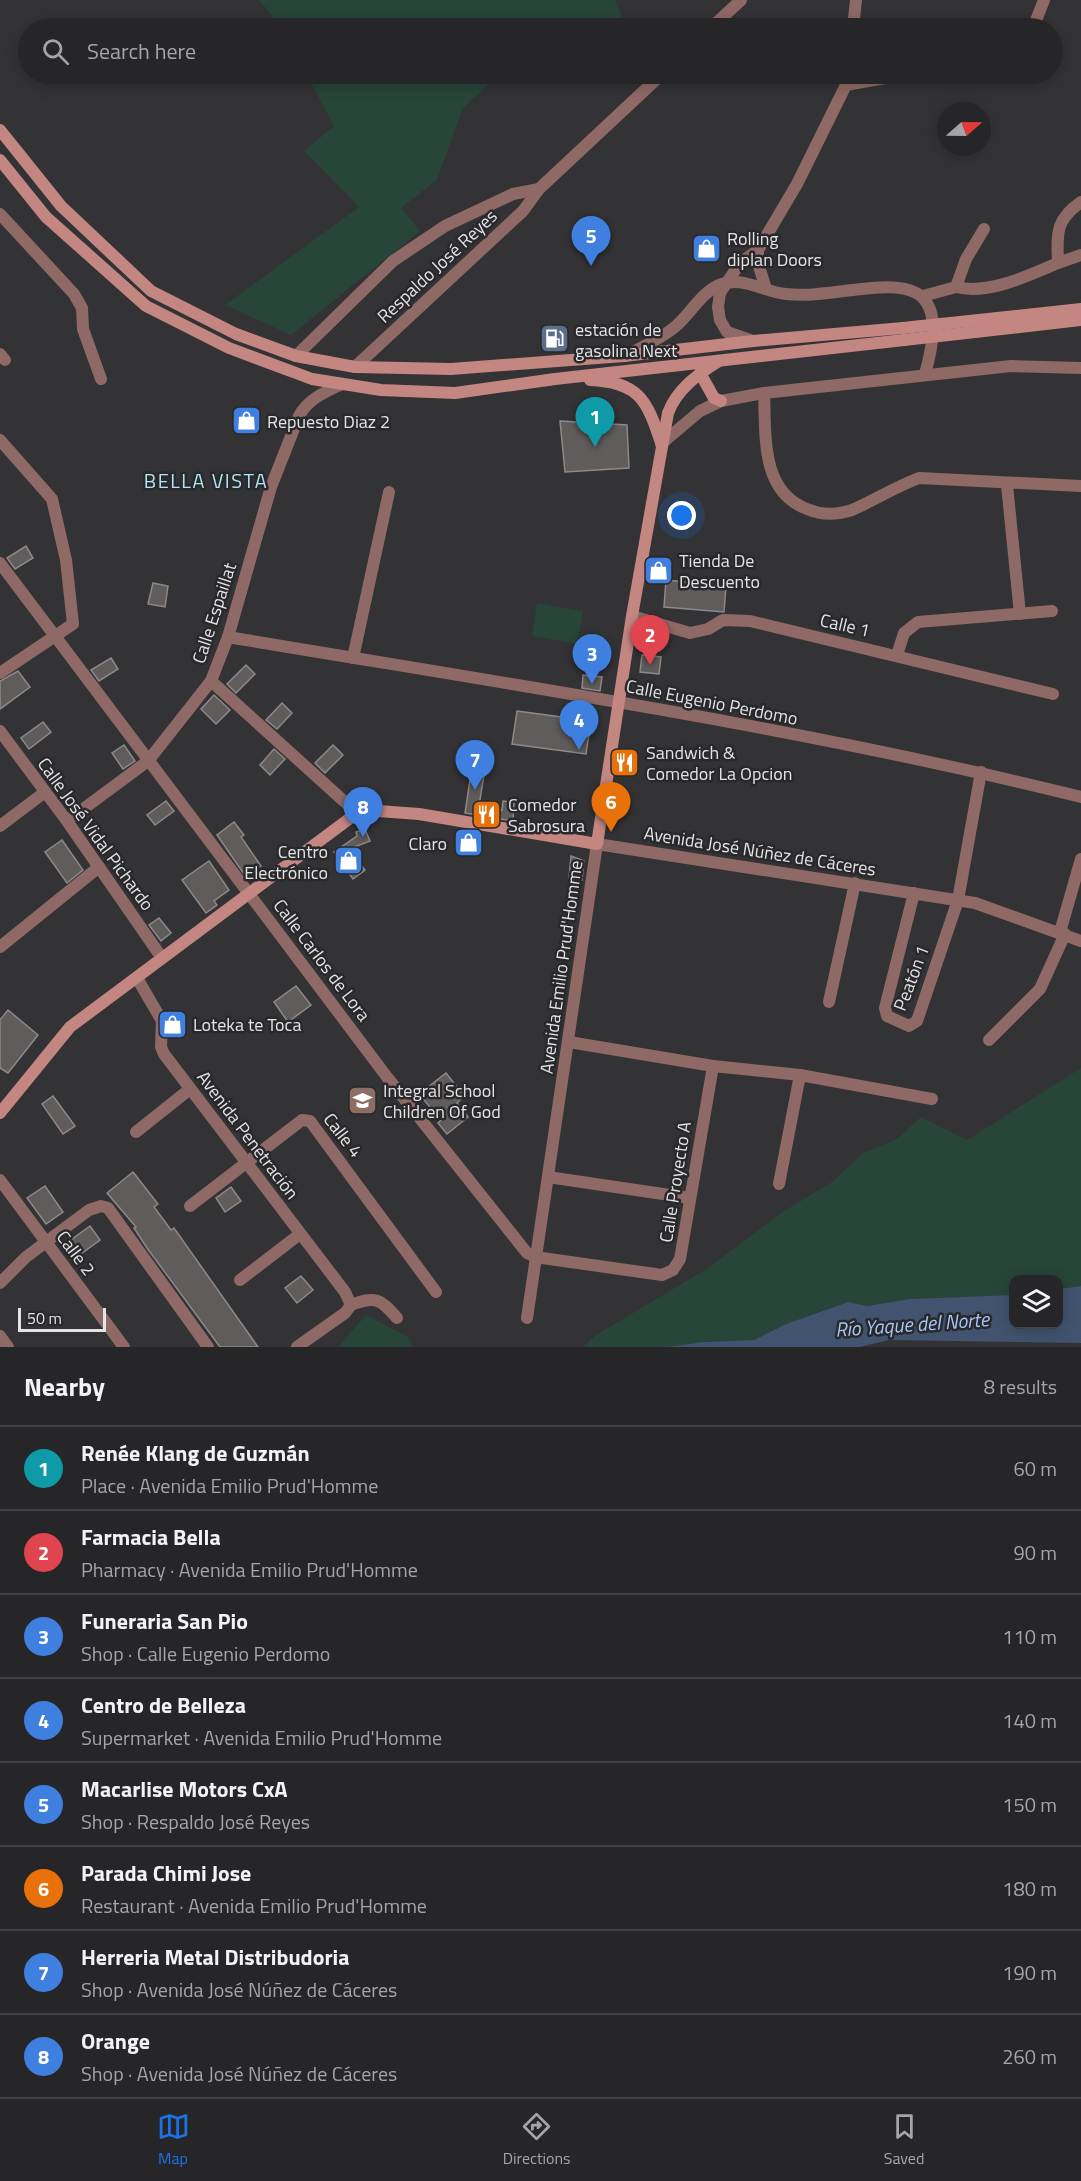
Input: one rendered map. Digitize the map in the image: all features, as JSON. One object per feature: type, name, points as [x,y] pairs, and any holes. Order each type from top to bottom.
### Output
[{"type":"main road","points":[[0,130],[61,206],[151,291],[236,334],[296,356],[355,367],[451,369],[624,356],[753,341],[904,334],[1081,320]]},
{"type":"main road","points":[[0,160],[46,217],[146,306],[230,348],[292,372],[342,384],[381,390],[455,393],[555,379],[719,361],[1081,309]]},
{"type":"main road","name":"Avenida Emilio Prud'Homme","points":[[597,844],[621,703],[632,616],[662,444],[674,400],[700,373],[719,361]]},
{"type":"main road","points":[[700,373],[714,398],[720,401]]},
{"type":"main road","points":[[555,379],[596,380],[629,388],[643,399],[662,444]]},
{"type":"main road","name":"Avenida José Núñez de Cáceres","points":[[357,813],[365,810],[419,814],[597,844]]},
{"type":"main road","points":[[0,1113],[70,1027],[357,813]]},
{"type":"street","points":[[722,18],[741,0]]},
{"type":"street","points":[[854,18],[856,0]]},
{"type":"street","points":[[1037,18],[1044,0]]},
{"type":"street","name":"Respaldo José Reyes","points":[[355,367],[523,211],[539,189],[651,84]]},
{"type":"street","points":[[753,341],[727,332],[720,320],[718,307],[720,293],[740,263],[758,250],[797,184],[845,84]]},
{"type":"street","points":[[296,356],[393,261],[445,226],[513,194],[539,189]]},
{"type":"street","points":[[1058,263],[1060,223],[1069,211],[1081,202]]},
{"type":"street","points":[[0,214],[74,294],[82,308],[82,329],[101,379]]},
{"type":"street","points":[[956,287],[966,259],[984,229]]},
{"type":"street","points":[[758,250],[758,263],[766,289]]},
{"type":"street","points":[[923,296],[956,287],[970,290],[984,289],[1081,255]]},
{"type":"street","points":[[624,356],[674,328],[708,292],[728,282],[785,294],[817,294],[889,286],[907,288],[923,296],[931,314],[933,347],[925,374]]},
{"type":"street","points":[[662,444],[700,411],[720,401],[764,393],[1011,366],[1081,368]]},
{"type":"street","name":"Calle Espaillat","points":[[67,821],[148,761],[211,681],[228,637],[271,487],[299,416],[304,406],[342,384]]},
{"type":"street","points":[[764,393],[770,471],[779,490],[792,503],[815,512],[836,514],[852,510],[893,487],[919,478],[1007,485],[1081,486]]},
{"type":"street","points":[[0,440],[52,499],[66,560],[74,624],[0,674]]},
{"type":"street","points":[[1007,485],[1020,614]]},
{"type":"street","points":[[353,658],[389,492]]},
{"type":"street","name":"Calle Carlos de Lora","points":[[0,563],[148,761],[466,1177],[524,1251],[535,1257]]},
{"type":"street","points":[[897,655],[904,633],[918,622],[1052,611]]},
{"type":"street","name":"Calle 1","points":[[632,616],[690,633],[708,629],[723,620],[750,621],[1053,694]]},
{"type":"street","name":"Calle Eugenio Perdomo","points":[[228,637],[621,703],[981,772],[1081,797]]},
{"type":"street","points":[[211,681],[357,813]]},
{"type":"street","name":"Calle José Vidal Pichardo","points":[[0,731],[67,821],[162,958]]},
{"type":"street","points":[[958,900],[981,772]]},
{"type":"street","points":[[0,826],[45,792]]},
{"type":"street","name":"Avenida José Núñez de Cáceres","points":[[597,844],[975,903],[1081,941]]},
{"type":"street","name":"Avenida Emilio Prud'Homme","points":[[527,1318],[597,844]]},
{"type":"street","points":[[989,1040],[1040,988],[1062,933],[1081,860]]},
{"type":"street","points":[[0,947],[99,867]]},
{"type":"street","points":[[829,1002],[855,883]]},
{"type":"street","name":"Peatón 1","points":[[914,893],[885,1008],[887,1016],[909,1026],[916,1022],[958,900]]},
{"type":"street","name":"Avenida Penetración","points":[[136,978],[162,1021],[161,1042],[164,1054],[345,1292],[351,1305]]},
{"type":"street","points":[[569,1042],[713,1066],[800,1075],[932,1099]]},
{"type":"street","name":"Calle Proyecto A","points":[[535,1257],[662,1275],[669,1273],[680,1259],[713,1066]]},
{"type":"street","points":[[779,1184],[800,1075]]},
{"type":"street","points":[[136,1132],[190,1089]]},
{"type":"street","name":"Calle 4","points":[[190,1206],[302,1120],[310,1120],[436,1292]]},
{"type":"street","points":[[548,1177],[690,1198]]},
{"type":"street","name":"Calle 2","points":[[0,1180],[124,1347]]},
{"type":"street","points":[[0,1283],[46,1242],[95,1206],[108,1208],[208,1347]]},
{"type":"street","points":[[240,1280],[300,1234]]},
{"type":"street","points":[[297,1347],[345,1313],[351,1305],[369,1298],[379,1300],[397,1318]]},
{"type":"street","points":[[0,1336],[8,1347]]},
{"type":"green space","points":[[259,0],[615,0],[623,18],[274,18]]},
{"type":"green space","points":[[311,84],[489,84],[463,108],[437,180],[401,208],[420,231],[291,335],[225,305],[359,207],[304,151],[334,126]]},
{"type":"green space","points":[[537,603],[583,611],[577,644],[532,636]]},
{"type":"green space","points":[[1081,1068],[1081,1286],[1063,1288],[1063,1275],[1009,1275],[1009,1295],[910,1299],[867,1306],[847,1302],[786,1324],[754,1340],[704,1342],[667,1347],[583,1347],[596,1335],[708,1268],[784,1211],[832,1182],[863,1153],[897,1139],[921,1117],[967,1140]]},
{"type":"green space","points":[[366,1315],[408,1337],[413,1347],[338,1347]]},
{"type":"water","name":"Río Yaque del Norte","points":[[1081,1286],[1081,1343],[889,1340],[860,1347],[667,1347],[704,1342],[754,1340],[786,1324],[848,1302],[867,1306],[910,1299],[1009,1295],[1009,1329],[1063,1329],[1063,1288]]},
{"type":"building","points":[[560,421],[627,425],[629,468],[565,472]]},
{"type":"building","points":[[26,546],[33,558],[15,569],[7,558]]},
{"type":"building","name":"Tienda De Descuento","points":[[650,563],[666,564],[666,576],[649,575]]},
{"type":"building","points":[[666,580],[726,586],[724,612],[664,607]]},
{"type":"building","points":[[153,583],[168,586],[165,607],[148,604]]},
{"type":"building","points":[[642,655],[661,657],[659,674],[640,672]]},
{"type":"building","points":[[111,658],[118,669],[99,681],[91,670]]},
{"type":"building","points":[[246,665],[255,674],[236,693],[227,684]]},
{"type":"building","points":[[18,671],[30,687],[0,709],[0,681]]},
{"type":"building","points":[[583,675],[602,677],[600,691],[582,688]]},
{"type":"building","points":[[214,695],[230,710],[216,724],[201,709]]},
{"type":"building","points":[[282,703],[292,713],[277,729],[266,720]]},
{"type":"building","points":[[517,711],[591,721],[586,754],[512,744]]},
{"type":"building","points":[[43,722],[51,732],[29,749],[21,738]]},
{"type":"building","points":[[124,745],[135,761],[123,769],[112,753]]},
{"type":"building","points":[[333,745],[343,755],[325,773],[315,763]]},
{"type":"building","points":[[274,749],[285,759],[270,775],[260,765]]},
{"type":"building","points":[[471,773],[484,775],[479,806],[502,810],[503,801],[514,802],[513,821],[465,813]]},
{"type":"building","points":[[166,801],[174,811],[155,825],[147,815]]},
{"type":"building","points":[[234,822],[244,835],[241,837],[261,866],[246,877],[217,835]]},
{"type":"building","name":"Centro Electrónico","points":[[365,829],[370,841],[349,849],[365,870],[353,879],[334,852],[357,836],[356,832]]},
{"type":"building","points":[[62,840],[83,870],[67,883],[45,852]]},
{"type":"building","points":[[571,856],[584,861],[582,880],[569,878]]},
{"type":"building","points":[[209,861],[229,890],[214,901],[217,905],[206,913],[182,880]]},
{"type":"building","points":[[159,918],[171,933],[161,941],[149,925]]},
{"type":"building","points":[[296,986],[311,1005],[288,1022],[274,1002]]},
{"type":"building","points":[[8,1010],[38,1035],[8,1073],[0,1068],[0,1020]]},
{"type":"building","points":[[446,1073],[464,1096],[457,1103],[468,1117],[447,1134],[438,1123],[441,1120],[419,1094]]},
{"type":"building","points":[[53,1096],[75,1126],[63,1134],[42,1104]]},
{"type":"building","points":[[133,1172],[158,1204],[154,1207],[171,1230],[174,1228],[258,1347],[220,1347],[147,1248],[134,1228],[136,1227],[107,1193]]},
{"type":"building","points":[[45,1186],[63,1212],[46,1224],[27,1198]]},
{"type":"building","points":[[231,1187],[241,1201],[225,1212],[216,1198]]},
{"type":"building","points":[[90,1226],[100,1240],[74,1259],[64,1245]]},
{"type":"building","points":[[301,1276],[313,1290],[297,1303],[285,1288]]},
{"type":"place","name":"Rolling diplan Doors","points":[[706,248]]},
{"type":"place","name":"Macarlise Motors CxA","points":[[591,266]]},
{"type":"place","name":"estación de gasolina Next","points":[[554,339]]},
{"type":"place","name":"Repuesto Diaz 2","points":[[246,421]]},
{"type":"place","name":"Renée Klang de Guzmán","points":[[595,447]]},
{"type":"place","name":"Tienda De Descuento","points":[[658,570]]},
{"type":"place","name":"Farmacia Bella","points":[[650,665]]},
{"type":"place","name":"Funeraria San Pio","points":[[592,684]]},
{"type":"place","name":"Centro de Belleza","points":[[579,750]]},
{"type":"place","name":"Sandwich & Comedor La Opcion","points":[[625,762]]},
{"type":"place","name":"Herreria Metal Distribudoria","points":[[475,790]]},
{"type":"place","name":"Comedor Sabrosura","points":[[487,814]]},
{"type":"place","name":"Parada Chimi Jose","points":[[611,832]]},
{"type":"place","name":"Orange","points":[[363,837]]},
{"type":"place","name":"Claro","points":[[468,843]]},
{"type":"place","name":"Centro Electrónico","points":[[349,861]]},
{"type":"place","name":"Loteka te Toca","points":[[172,1024]]},
{"type":"place","name":"Integral School Children Of God","points":[[362,1100]]},
{"type":"district","name":"BELLA VISTA","points":[[206,480]]}]
